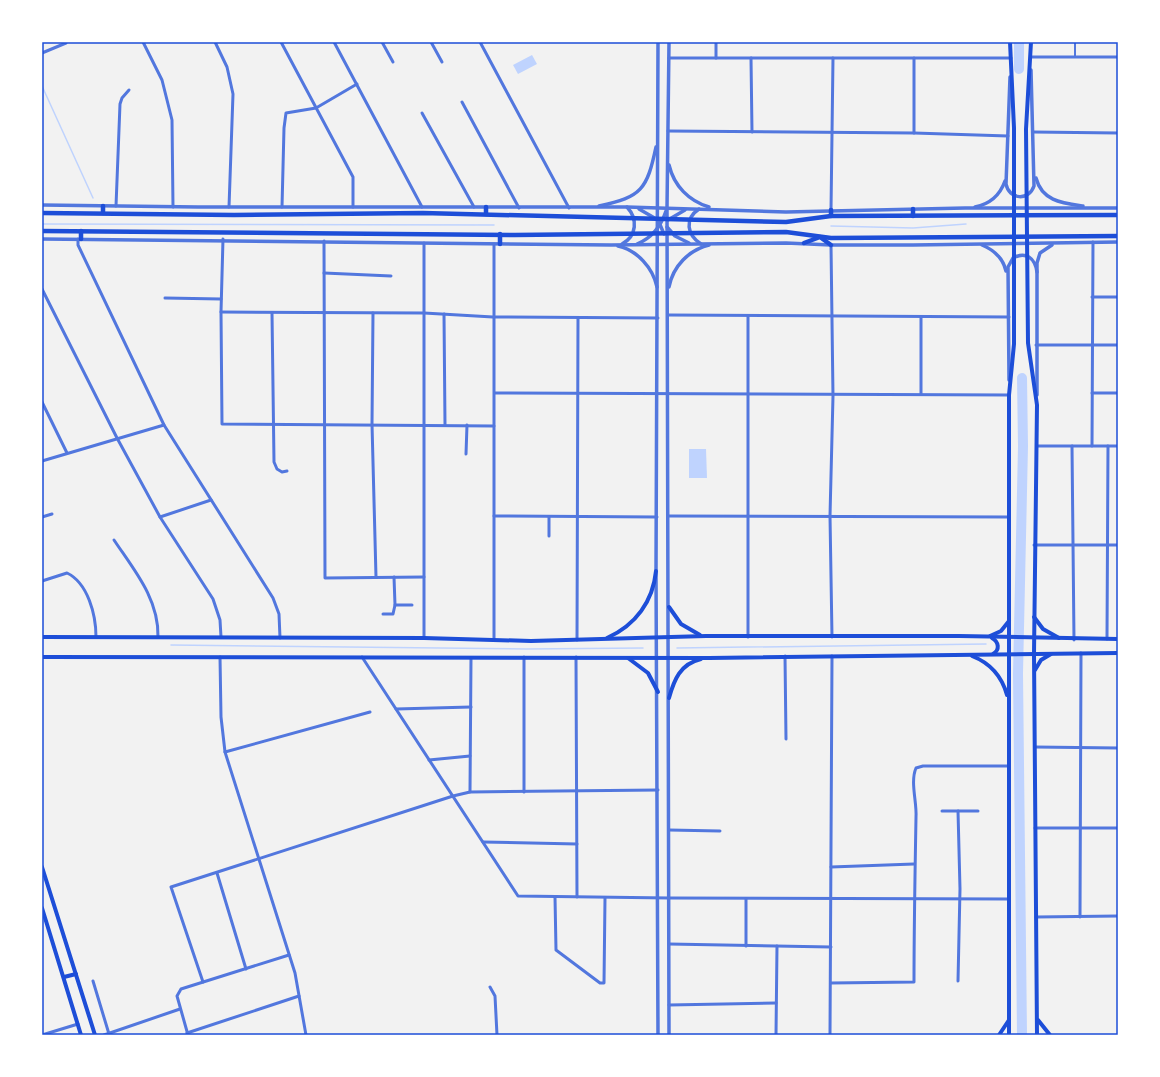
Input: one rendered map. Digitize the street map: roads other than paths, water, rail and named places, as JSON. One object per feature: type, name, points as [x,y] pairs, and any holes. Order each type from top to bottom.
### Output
[{"type":"main road","points":[[1009,1035],[1009,702],[1011,638],[1009,395],[1014,344],[1014,128],[1010,42]]},
{"type":"main road","points":[[1031,42],[1026,129],[1028,343],[1037,405],[1038,446],[1034,545],[1034,617],[1031,654],[1034,671],[1037,1035]]},
{"type":"main road","points":[[103,206],[103,213]]},
{"type":"main road","points":[[319,207],[319,214]]},
{"type":"main road","points":[[486,207],[486,214]]},
{"type":"main road","points":[[198,208],[198,214]]},
{"type":"main road","points":[[913,209],[913,216]]},
{"type":"main road","points":[[831,210],[831,216]]},
{"type":"main road","points":[[42,213],[486,214],[786,222],[831,216],[1118,215]]},
{"type":"main road","points":[[42,231],[515,235],[786,232],[820,237],[1118,236]]},
{"type":"main road","points":[[79,239],[81,231]]},
{"type":"main road","points":[[330,234],[331,241]]},
{"type":"main road","points":[[500,234],[500,244]]},
{"type":"main road","points":[[804,243],[820,237]]},
{"type":"main road","points":[[820,237],[831,245]]},
{"type":"main road","points":[[605,639],[625,628],[640,614],[650,596],[656,571]]},
{"type":"main road","points":[[669,606],[676,618],[686,628],[706,636]]},
{"type":"main road","points":[[1034,617],[1043,629],[1061,639]]},
{"type":"main road","points":[[989,637],[1001,631],[1010,619]]},
{"type":"main road","points":[[42,637],[577,640],[706,636],[989,637],[1118,640]]},
{"type":"main road","points":[[989,637],[996,640],[998,646],[997,651],[992,654]]},
{"type":"main road","points":[[1034,671],[1041,660],[1055,653]]},
{"type":"main road","points":[[42,657],[710,658],[1118,653]]},
{"type":"main road","points":[[970,655],[985,663],[998,675],[1004,685],[1009,702]]},
{"type":"main road","points":[[627,658],[648,673],[658,692]]},
{"type":"main road","points":[[668,698],[674,681],[681,670],[695,661],[710,658]]},
{"type":"main road","points":[[42,868],[95,1035]]},
{"type":"main road","points":[[42,908],[44,919],[64,977],[81,1035]]},
{"type":"main road","points":[[64,977],[76,974]]},
{"type":"main road","points":[[999,1035],[1010,1017]]},
{"type":"main road","points":[[1037,1018],[1043,1028],[1050,1035]]},
{"type":"street","points":[[42,53],[66,42]]},
{"type":"street","points":[[143,42],[162,80],[172,120],[172,207]]},
{"type":"street","points":[[216,42],[227,67],[233,94],[229,207]]},
{"type":"street","points":[[281,42],[353,177],[353,207]]},
{"type":"street","points":[[334,42],[422,207]]},
{"type":"street","points":[[382,42],[393,62]]},
{"type":"street","points":[[431,42],[442,62]]},
{"type":"street","points":[[480,42],[570,208]]},
{"type":"street","points":[[658,42],[658,220]]},
{"type":"street","points":[[658,1035],[658,638],[656,571],[658,245],[667,208],[669,42]]},
{"type":"street","points":[[716,42],[716,58]]},
{"type":"street","points":[[1075,42],[1076,57]]},
{"type":"street","points":[[669,58],[1011,58],[1006,174],[1008,191],[1013,195],[1020,197],[1026,196],[1031,192],[1034,186],[1031,57],[1118,57]]},
{"type":"street","points":[[751,58],[752,132]]},
{"type":"street","points":[[831,210],[833,58]]},
{"type":"street","points":[[914,58],[914,133]]},
{"type":"street","points":[[282,207],[284,128],[286,113],[316,108],[357,84]]},
{"type":"street","points":[[116,206],[120,104],[122,98],[129,90]]},
{"type":"street","points":[[462,102],[519,208]]},
{"type":"street","points":[[422,113],[474,207]]},
{"type":"street","points":[[668,131],[914,133],[1008,136]]},
{"type":"street","points":[[1033,132],[1118,133]]},
{"type":"street","points":[[591,208],[620,202],[640,189],[650,173],[658,140]]},
{"type":"street","points":[[667,157],[673,178],[682,191],[699,204],[714,208]]},
{"type":"street","points":[[1034,173],[1039,187],[1052,199],[1064,203],[1098,208]]},
{"type":"street","points":[[966,208],[982,205],[994,198],[1002,187],[1006,174]]},
{"type":"street","points":[[42,205],[198,208],[627,207],[691,209],[714,208],[786,212],[966,208],[1118,208]]},
{"type":"street","points":[[621,245],[632,235],[635,225],[633,215],[627,207]]},
{"type":"street","points":[[634,208],[649,213],[675,236],[691,244]]},
{"type":"street","points":[[658,208],[667,245],[668,302],[669,1035]]},
{"type":"street","points":[[634,245],[649,238],[676,214],[691,209]]},
{"type":"street","points":[[700,209],[690,217],[688,230],[695,240],[701,244]]},
{"type":"street","points":[[42,238],[223,239],[611,245],[804,243],[831,245],[1057,244],[1118,242]]},
{"type":"street","points":[[79,239],[78,245],[164,425],[273,598],[279,614],[280,638]]},
{"type":"street","points":[[223,239],[221,299],[222,424],[273,423],[494,426]]},
{"type":"street","points":[[324,241],[325,578],[424,577]]},
{"type":"street","points":[[1092,446],[1093,242]]},
{"type":"street","points":[[424,243],[424,638]]},
{"type":"street","points":[[494,244],[494,639]]},
{"type":"street","points":[[668,302],[672,275],[684,258],[692,251],[714,244]]},
{"type":"street","points":[[495,393],[833,396],[921,394],[1009,395],[1009,317],[1007,274],[1004,263],[997,253],[988,247],[975,244]]},
{"type":"street","points":[[1037,405],[1037,263],[1040,253],[1049,246],[1057,244]]},
{"type":"street","points":[[611,245],[630,251],[643,261],[652,274],[658,295]]},
{"type":"street","points":[[831,245],[833,396],[830,516],[832,637]]},
{"type":"street","points":[[1007,274],[1010,260],[1016,256],[1023,255],[1029,257],[1034,262],[1037,272]]},
{"type":"street","points":[[324,273],[391,276]]},
{"type":"street","points":[[42,289],[117,438],[160,517],[213,599],[220,620],[221,637]]},
{"type":"street","points":[[1092,297],[1118,297]]},
{"type":"street","points":[[165,298],[221,299]]},
{"type":"street","points":[[221,312],[424,313],[493,317],[658,318]]},
{"type":"street","points":[[272,313],[274,462],[277,469],[282,472],[287,471]]},
{"type":"street","points":[[372,313],[372,424],[376,577]]},
{"type":"street","points":[[444,314],[445,425]]},
{"type":"street","points":[[668,315],[1009,317]]},
{"type":"street","points":[[748,316],[748,637]]},
{"type":"street","points":[[921,317],[921,394]]},
{"type":"street","points":[[577,640],[578,318]]},
{"type":"street","points":[[1036,345],[1118,345]]},
{"type":"street","points":[[1092,393],[1118,393]]},
{"type":"street","points":[[43,405],[67,453]]},
{"type":"street","points":[[42,461],[164,425]]},
{"type":"street","points":[[466,454],[467,425]]},
{"type":"street","points":[[1038,446],[1118,446]]},
{"type":"street","points":[[1072,446],[1074,640]]},
{"type":"street","points":[[1107,639],[1108,446]]},
{"type":"street","points":[[160,517],[211,500]]},
{"type":"street","points":[[42,517],[52,514]]},
{"type":"street","points":[[494,516],[657,517]]},
{"type":"street","points":[[669,516],[1010,517]]},
{"type":"street","points":[[549,517],[549,536]]},
{"type":"street","points":[[114,540],[151,599],[158,621],[158,637]]},
{"type":"street","points":[[1034,545],[1118,545]]},
{"type":"street","points":[[42,581],[60,574],[67,573],[73,576],[85,592],[93,610],[96,637]]},
{"type":"street","points":[[383,614],[393,614],[395,606],[394,577]]},
{"type":"street","points":[[395,606],[412,605]]},
{"type":"street","points":[[1080,917],[1081,653]]},
{"type":"street","points":[[785,656],[786,738]]},
{"type":"street","points":[[830,1035],[832,656]]},
{"type":"street","points":[[220,657],[220,717],[225,752],[289,955],[299,996],[306,1035]]},
{"type":"street","points":[[362,657],[518,896],[577,898],[1009,899]]},
{"type":"street","points":[[524,657],[524,792]]},
{"type":"street","points":[[576,657],[577,898]]},
{"type":"street","points":[[470,792],[471,658]]},
{"type":"street","points":[[396,709],[470,707]]},
{"type":"street","points":[[225,752],[370,712]]},
{"type":"street","points":[[1035,747],[1118,748]]},
{"type":"street","points":[[429,760],[470,756]]},
{"type":"street","points":[[831,983],[914,982],[914,864],[917,815],[914,775],[916,768],[923,766],[1009,766]]},
{"type":"street","points":[[202,982],[171,887],[453,796],[470,792],[658,790]]},
{"type":"street","points":[[942,811],[978,811]]},
{"type":"street","points":[[958,811],[960,899],[958,981]]},
{"type":"street","points":[[1035,828],[1118,828]]},
{"type":"street","points":[[669,830],[720,830]]},
{"type":"street","points":[[483,842],[577,844]]},
{"type":"street","points":[[831,867],[914,864]]},
{"type":"street","points":[[217,873],[246,969]]},
{"type":"street","points":[[555,897],[556,950],[600,983],[604,983],[605,898]]},
{"type":"street","points":[[746,899],[746,946]]},
{"type":"street","points":[[1036,917],[1118,916]]},
{"type":"street","points":[[669,944],[831,947]]},
{"type":"street","points":[[776,1035],[777,946]]},
{"type":"street","points":[[289,955],[181,989],[177,996],[180,1009],[187,1034],[299,996]]},
{"type":"street","points":[[93,981],[109,1034]]},
{"type":"street","points":[[490,987],[495,996],[497,1035]]},
{"type":"street","points":[[669,1005],[776,1003]]},
{"type":"street","points":[[104,1035],[180,1009]]},
{"type":"street","points":[[42,1035],[78,1024]]},
{"type":"water","points":[[532,55],[537,64],[518,74],[513,65]]},
{"type":"water","points":[[689,449],[706,449],[707,478],[689,478]]},
{"type":"waterway","points":[[1019,42],[1019,69]]},
{"type":"waterway","points":[[42,86],[93,198]]},
{"type":"waterway","points":[[42,224],[494,225]]},
{"type":"waterway","points":[[831,226],[913,228],[966,224]]},
{"type":"waterway","points":[[1022,378],[1023,446],[1018,674],[1022,1035]]},
{"type":"waterway","points":[[677,648],[986,644]]},
{"type":"waterway","points":[[171,645],[526,649],[643,648]]}]
